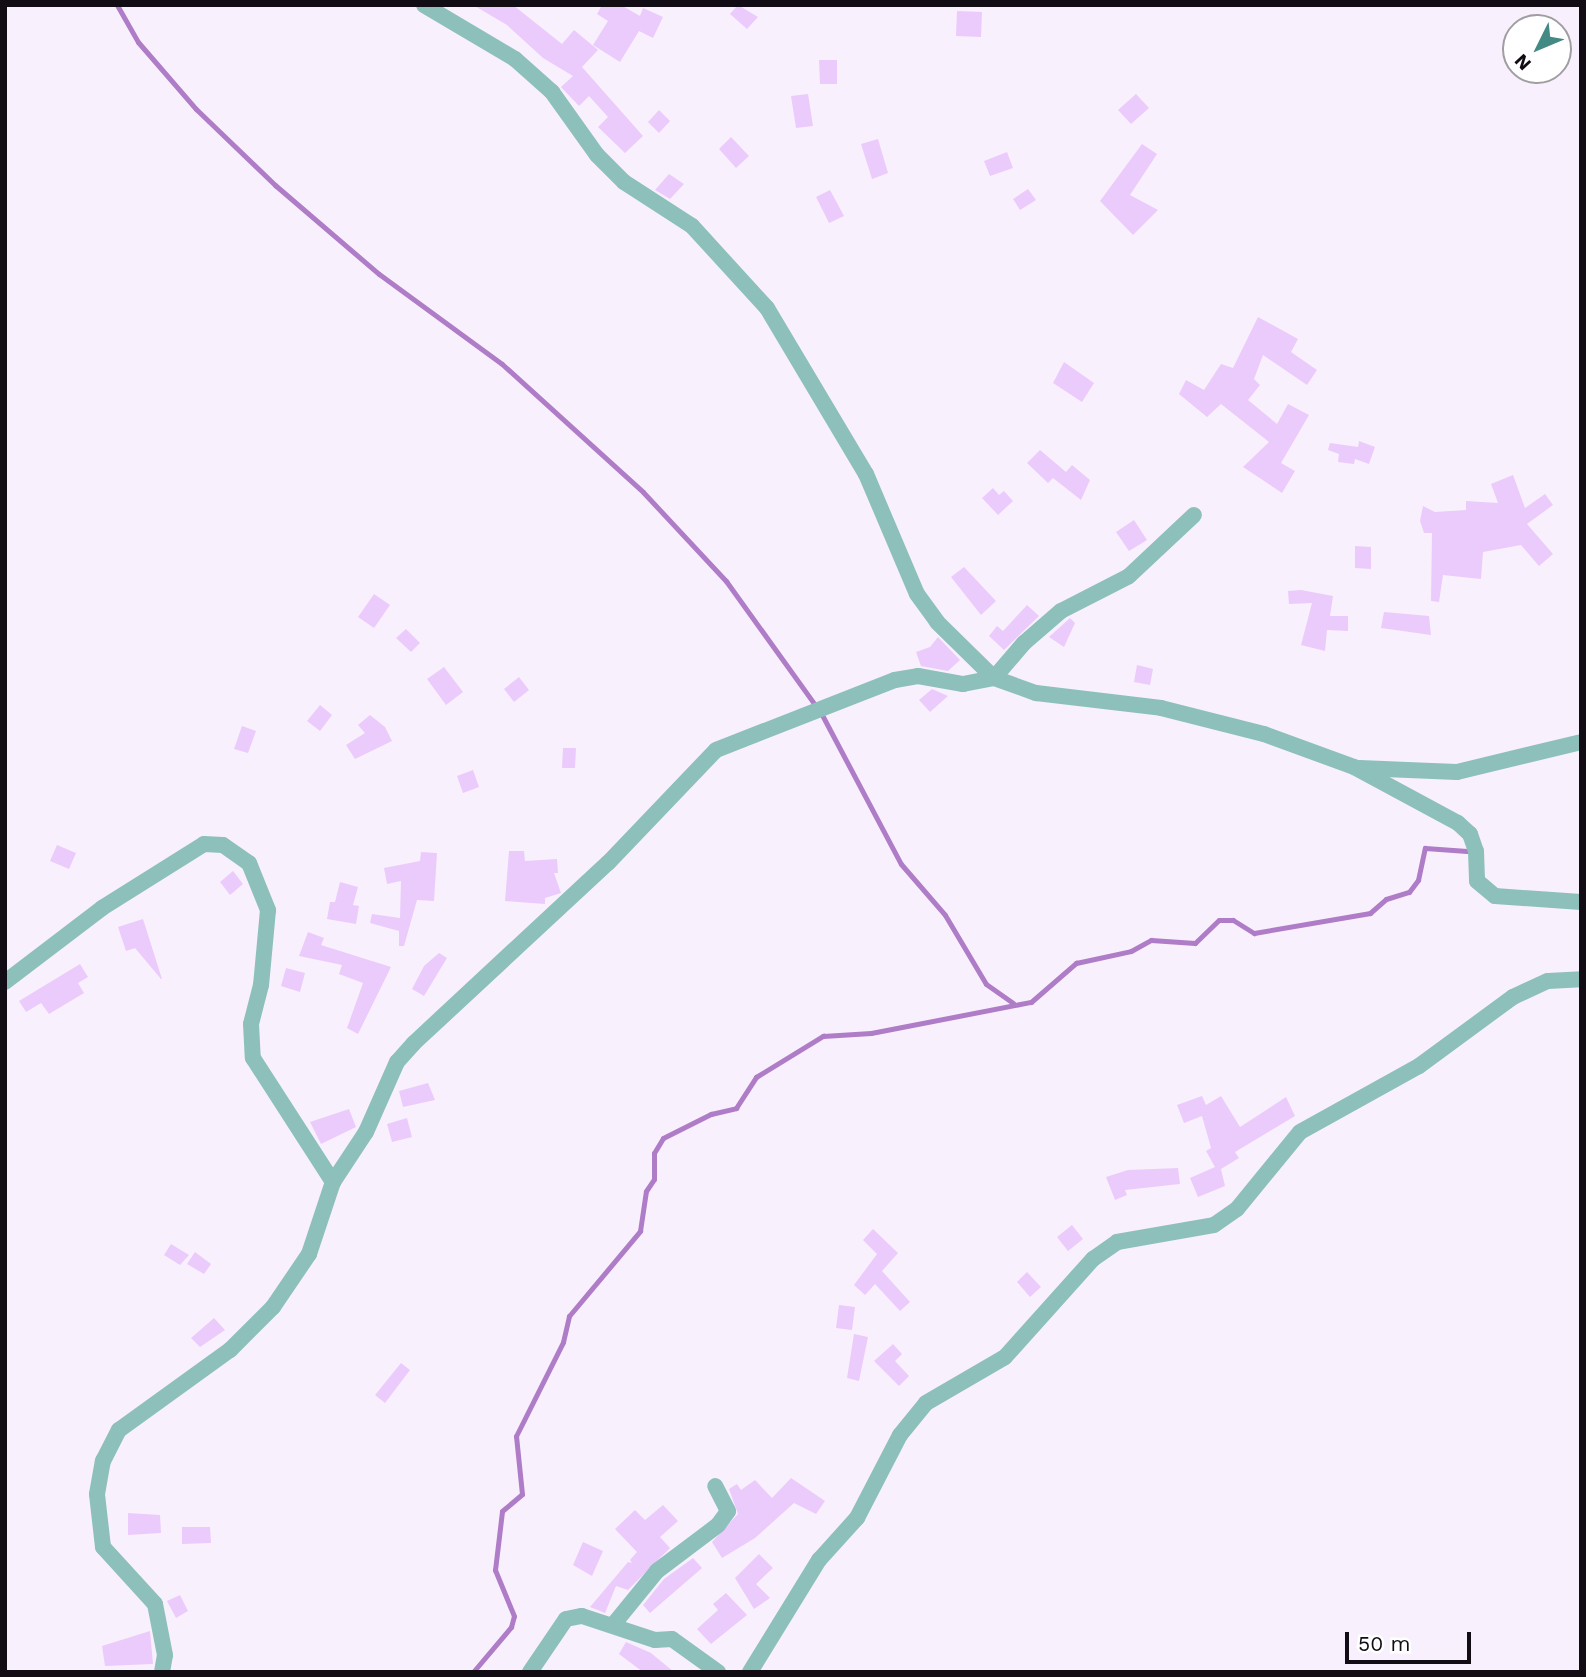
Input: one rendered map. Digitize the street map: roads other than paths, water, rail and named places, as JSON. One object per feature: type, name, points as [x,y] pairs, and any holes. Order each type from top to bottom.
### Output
[{"type":"street","points":[[424,5],[515,59],[552,92],[597,155],[624,182],[692,226],[767,308],[866,474],[917,594],[937,622],[994,678],[1036,693],[1174,711],[1264,734],[1354,767],[1458,822],[1470,834],[1476,851],[1477,881],[1495,896],[1581,902]]},
{"type":"street","points":[[162,1672],[165,1654],[155,1604],[103,1547],[97,1494],[103,1461],[119,1430],[230,1350],[273,1307],[309,1254],[334,1182],[366,1132],[397,1062],[431,1025],[479,988],[608,863],[716,750],[818,710],[918,676],[962,684],[994,678],[1024,643],[1061,611],[1129,576],[1194,515]]},
{"type":"street","points":[[1354,767],[1457,772],[1581,741]]},
{"type":"street","points":[[5,982],[102,908],[204,844],[223,845],[249,863],[268,910],[263,973],[251,1024],[253,1058],[334,1182]]},
{"type":"street","points":[[750,1672],[819,1560],[857,1518],[900,1435],[926,1403],[1005,1357],[1093,1259],[1117,1242],[1214,1225],[1237,1209],[1300,1132],[1419,1066],[1513,997],[1548,981],[1581,979]]},
{"type":"street","points":[[613,1625],[657,1571],[718,1525],[728,1511],[715,1486]]},
{"type":"street","points":[[530,1672],[566,1619],[582,1616],[655,1640],[672,1639],[718,1672]]},
{"type":"waterway","points":[[117,5],[138,42],[196,109],[275,185],[379,274],[502,364],[643,492],[726,581],[821,713],[901,864],[945,915],[986,984],[1013,1003]]},
{"type":"waterway","points":[[473,1672],[511,1627],[514,1616],[495,1570],[502,1511],[522,1494],[516,1436],[563,1342],[569,1316],[640,1231],[646,1191],[654,1179],[654,1153],[663,1138],[711,1114],[736,1108],[756,1077],[823,1036],[871,1033],[1031,1002],[1076,963],[1131,951],[1151,940],[1195,943],[1219,920],[1233,920],[1254,933],[1370,913],[1386,899],[1409,892],[1418,880],[1425,848],[1467,851]]}]
